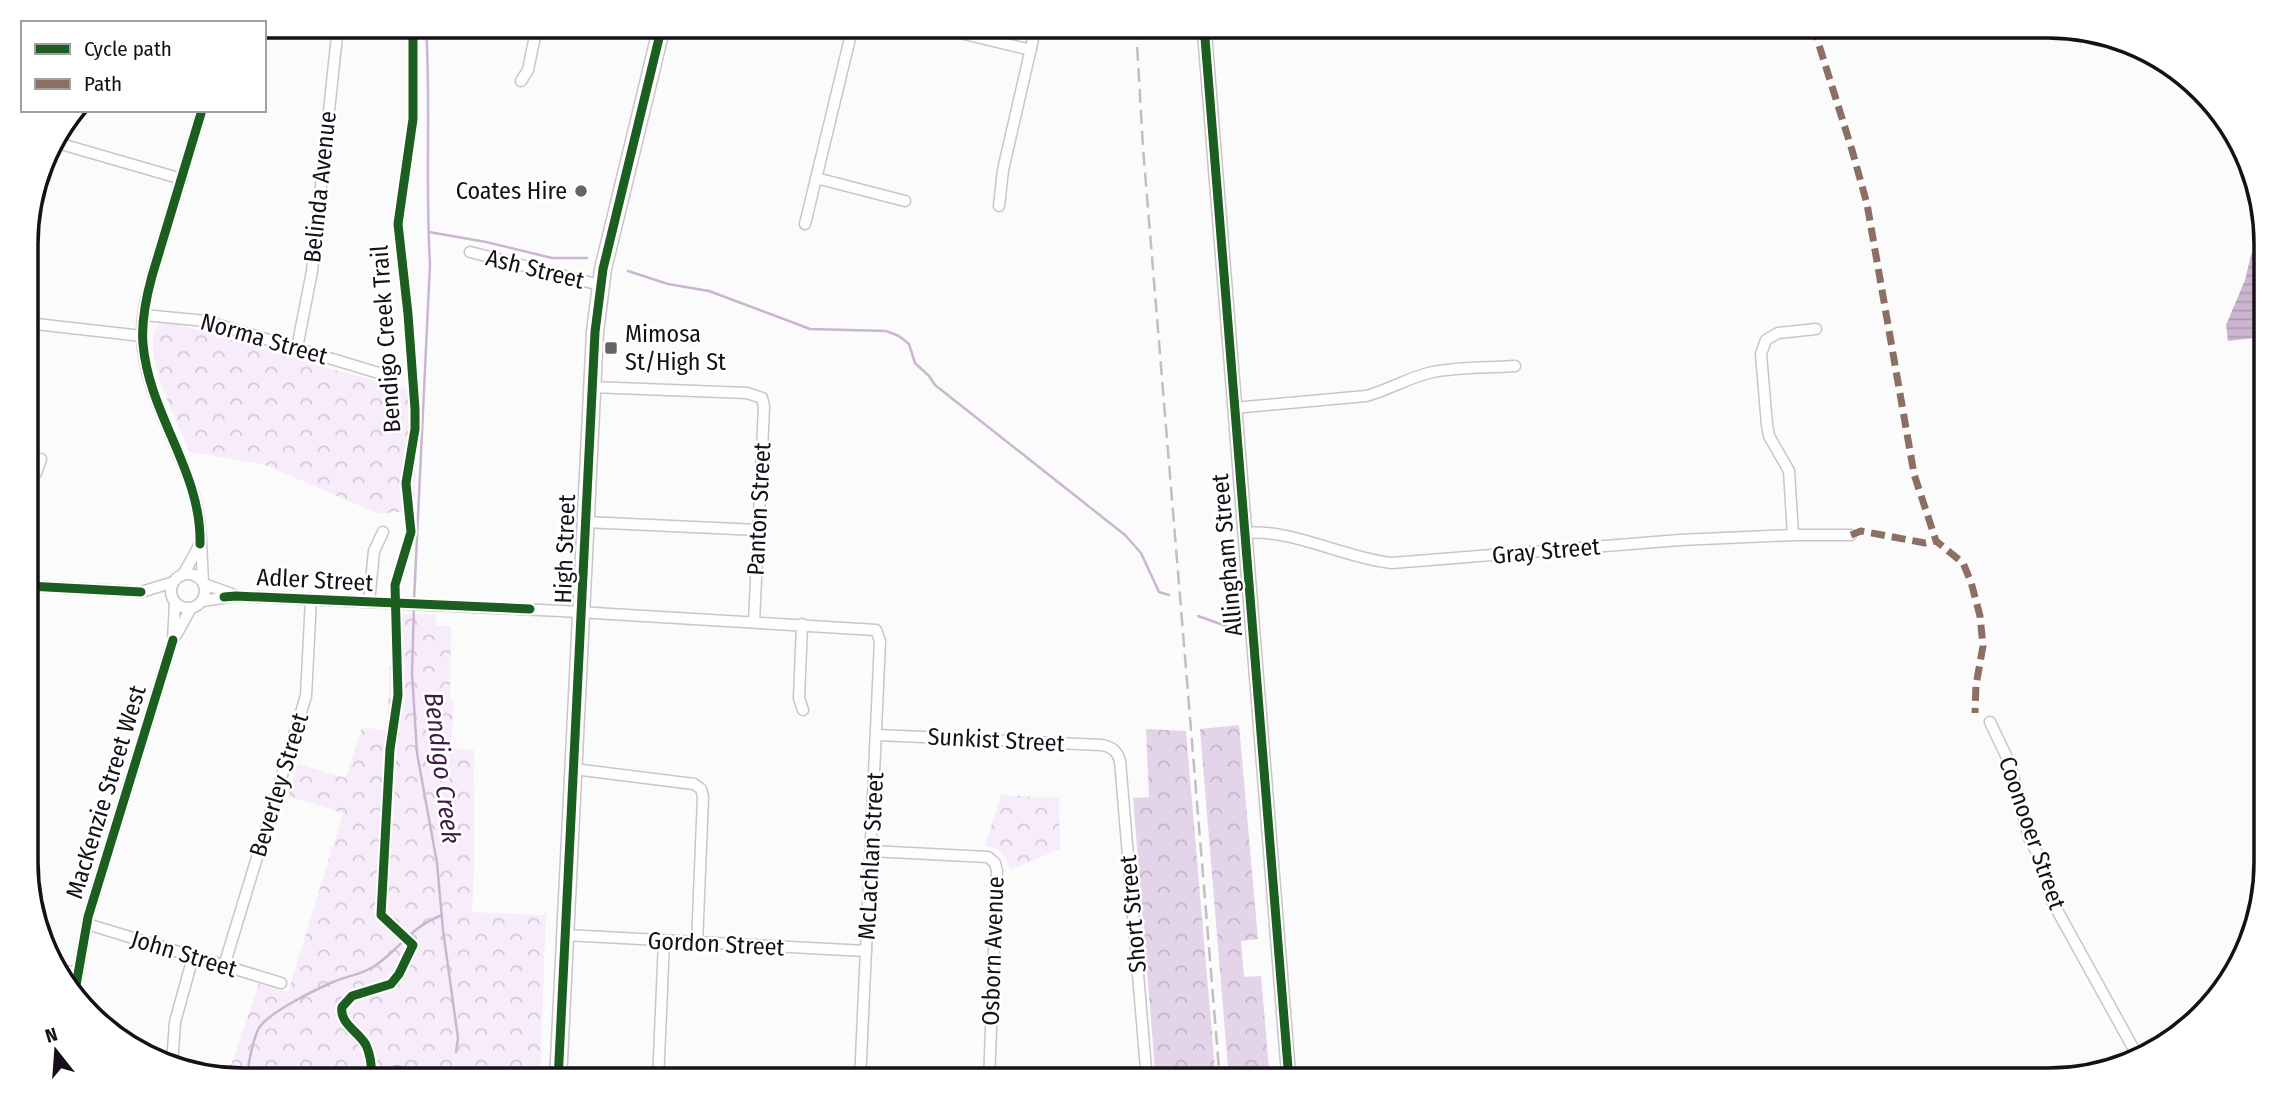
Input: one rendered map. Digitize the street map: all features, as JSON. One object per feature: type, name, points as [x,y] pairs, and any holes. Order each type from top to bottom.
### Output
[{"type":"highway","name":"High Street","points":[[559,1068],[591,387],[600,285],[659,38]]},
{"type":"street","name":"Belinda Avenue","points":[[297,348],[312,271],[337,38]]},
{"type":"street","points":[[521,81],[528,70],[535,38]]},
{"type":"street","points":[[805,224],[850,38]]},
{"type":"street","points":[[981,38],[1031,50]]},
{"type":"street","points":[[999,206],[1003,170],[1034,38]]},
{"type":"street","name":"Allingham Street","points":[[1205,38],[1288,1068]]},
{"type":"street","points":[[38,587],[141,592],[174,601],[182,608],[191,608],[205,596],[200,523],[195,498],[152,388],[142,335],[152,276],[201,112]]},
{"type":"street","points":[[64,145],[182,180]]},
{"type":"street","points":[[816,178],[905,201]]},
{"type":"street","name":"Ash Street","points":[[470,252],[600,285]]},
{"type":"street","name":"Norma Street","points":[[144,315],[206,321],[382,374]]},
{"type":"street","points":[[39,324],[142,335]]},
{"type":"street","points":[[1793,535],[1790,478],[1784,459],[1769,436],[1761,354],[1766,340],[1778,332],[1816,329]]},
{"type":"street","points":[[1234,408],[1366,396],[1433,372],[1515,366]]},
{"type":"street","name":"Panton Street","points":[[591,387],[747,393],[762,398],[764,407],[754,622]]},
{"type":"street","points":[[39,466],[41,459]]},
{"type":"street","points":[[585,522],[758,530]]},
{"type":"street","points":[[369,602],[374,551],[383,532]]},
{"type":"street","name":"Gray Street","points":[[1244,533],[1277,534],[1358,558],[1392,564],[1680,540],[1852,535]]},
{"type":"street","points":[[174,601],[171,589],[192,562],[200,544]]},
{"type":"street","points":[[141,592],[191,574],[204,582]]},
{"type":"street","name":"Adler Street","points":[[204,582],[236,596]]},
{"type":"street","name":"Adler Street","points":[[202,601],[236,596],[426,604],[870,628],[878,631]]},
{"type":"street","name":"Beverley Street","points":[[224,966],[306,696],[311,599]]},
{"type":"street","name":"MacKenzie Street West","points":[[173,640],[174,601]]},
{"type":"street","name":"MacKenzie Street West","points":[[76,981],[86,924],[173,640],[191,608]]},
{"type":"street","points":[[802,624],[799,698],[803,710]]},
{"type":"street","name":"McLachlan Street","points":[[861,1068],[877,735],[878,631]]},
{"type":"street","name":"Coonooer Street","points":[[1990,722],[2010,764],[2029,838],[2044,866],[2052,901],[2134,1049]]},
{"type":"street","name":"Sunkist Street","points":[[877,735],[1096,745],[1114,749]]},
{"type":"street","name":"Short Street","points":[[1114,749],[1120,761],[1146,1068]]},
{"type":"street","points":[[574,769],[694,784],[701,789],[703,797],[697,943]]},
{"type":"street","name":"Osborn Avenue","points":[[871,851],[988,858],[995,863],[997,871],[989,1068]]},
{"type":"street","name":"John Street","points":[[86,924],[281,983]]},
{"type":"street","name":"Gordon Street","points":[[565,935],[866,951]]},
{"type":"street","points":[[659,1068],[664,941]]},
{"type":"street","points":[[173,1055],[175,1022],[193,957]]},
{"type":"street","points":[[70,972],[77,972]]},
{"type":"green space","points":[[160,323],[174,323],[419,392],[414,510],[379,514],[263,464],[190,452],[156,367],[154,334]]},
{"type":"green space","points":[[392,613],[436,615],[435,626],[451,626],[450,699],[454,700],[451,748],[474,750],[472,912],[542,915],[546,911],[540,1068],[230,1067],[259,983],[288,992],[343,813],[288,796],[298,764],[346,778],[362,727],[387,731]]},
{"type":"green space","points":[[1239,725],[1258,939],[1241,941],[1244,977],[1261,976],[1269,1068],[1228,1068],[1200,729]]},
{"type":"green space","points":[[1146,729],[1186,731],[1215,1068],[1155,1068],[1133,798],[1149,797]]},
{"type":"green space","points":[[1001,795],[1059,798],[1060,849],[1010,870],[1002,853],[985,846]]},
{"type":"shaded area","points":[[2254,248],[2254,338],[2228,341],[2226,325],[2245,280]]},
{"type":"shaded area","points":[[395,1065],[418,1068],[389,1068]]},
{"type":"waterway","name":"Bendigo Creek","points":[[414,601],[430,264],[426,38]]},
{"type":"waterway","points":[[429,232],[552,258],[587,258]]},
{"type":"waterway","points":[[628,271],[668,284],[709,291],[810,329],[886,331],[899,336],[909,344],[915,363],[935,385],[1125,535],[1141,553],[1159,592],[1169,595]]},
{"type":"waterway","name":"Bendigo Creek","points":[[414,607],[412,673],[417,753],[437,863],[458,1038],[456,1052]]},
{"type":"waterway","points":[[1198,616],[1240,631]]},
{"type":"waterway","points":[[248,1068],[255,1039],[264,1022],[315,990],[373,967],[412,933],[442,915]]},
{"type":"railway","points":[[1137,38],[1143,148],[1219,1068]]},
{"type":"marked path","points":[[1817,38],[1867,204],[1914,474],[1936,541],[1963,563],[1980,616],[1983,646],[1976,685],[1975,713]]},
{"type":"marked path","points":[[1851,535],[1861,531],[1925,543],[1936,541]]},
{"type":"cycle path","name":"Bendigo Creek Trail","points":[[371,1068],[368,1049],[344,1018],[342,1007],[352,996],[391,984],[413,945],[381,915],[390,749],[398,695],[395,585],[411,532],[406,483],[415,429],[408,314],[398,224],[413,119],[413,38]]},
{"type":"cycle path","points":[[559,1068],[595,332],[603,269],[659,38]]},
{"type":"cycle path","points":[[1205,38],[1288,1068]]},
{"type":"cycle path","points":[[200,544],[193,492],[147,370],[143,335],[150,284],[201,112]]},
{"type":"cycle path","points":[[38,587],[141,592]]},
{"type":"cycle path","points":[[224,597],[530,609]]},
{"type":"cycle path","points":[[77,982],[88,917],[173,640]]},
{"type":"place","name":"Coates Hire","points":[[581,191]]},
{"type":"place","name":"Mimosa St/High St","points":[[611,348]]}]
